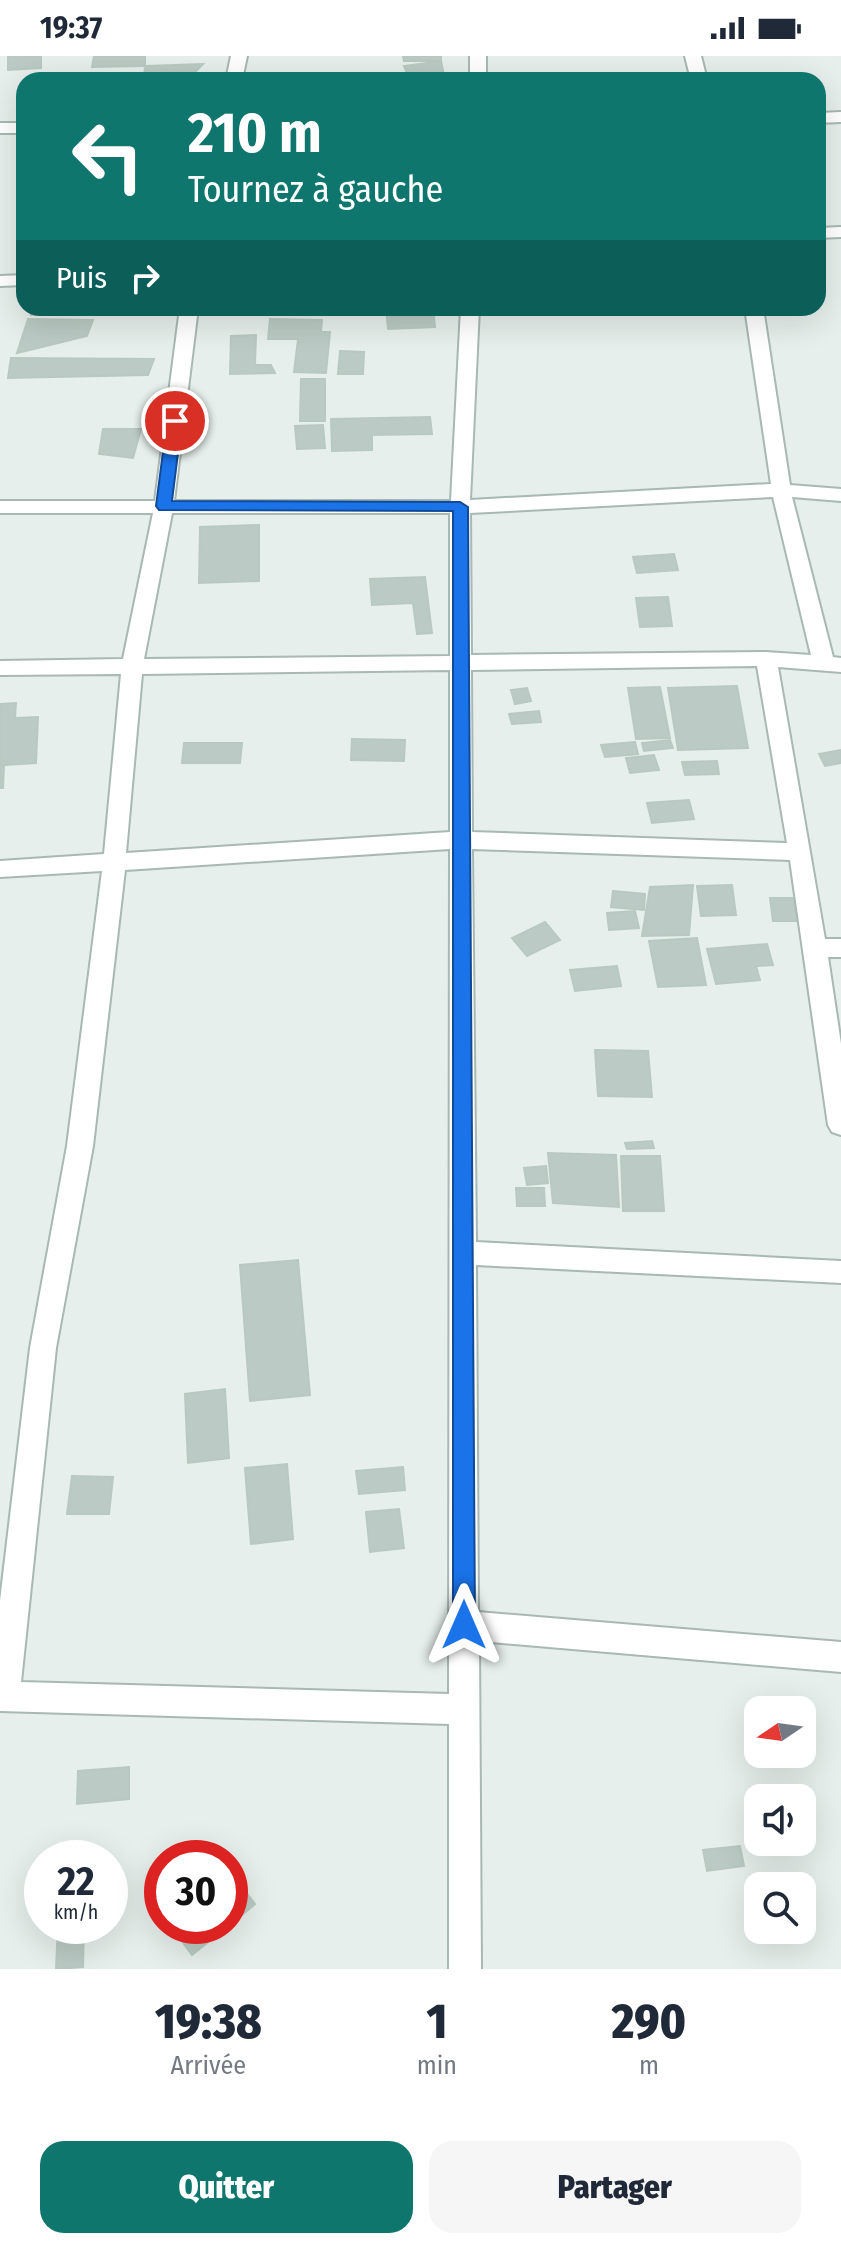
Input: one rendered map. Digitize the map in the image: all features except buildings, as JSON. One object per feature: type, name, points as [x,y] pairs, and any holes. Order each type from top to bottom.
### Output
[{"type":"street","points":[[188,316],[164,506],[132,667],[114,863],[80,1146],[43,1348],[2,1696],[464,1709]]},
{"type":"street","points":[[465,1969],[461,1253],[463,663],[460,507],[470,316]]},
{"type":"street","points":[[0,668],[766,659],[832,665],[781,490],[755,316]]},
{"type":"street","points":[[0,507],[460,507],[781,490],[841,495]]},
{"type":"street","points":[[766,659],[800,852],[841,1125]]},
{"type":"street","points":[[0,869],[462,840],[800,852]]},
{"type":"street","points":[[814,948],[841,948]]},
{"type":"street","points":[[461,1253],[841,1272]]},
{"type":"street","points":[[464,1625],[841,1657]]},
{"type":"route","points":[[175,421],[164,506],[460,507],[463,663],[461,1253],[464,1625]]}]
